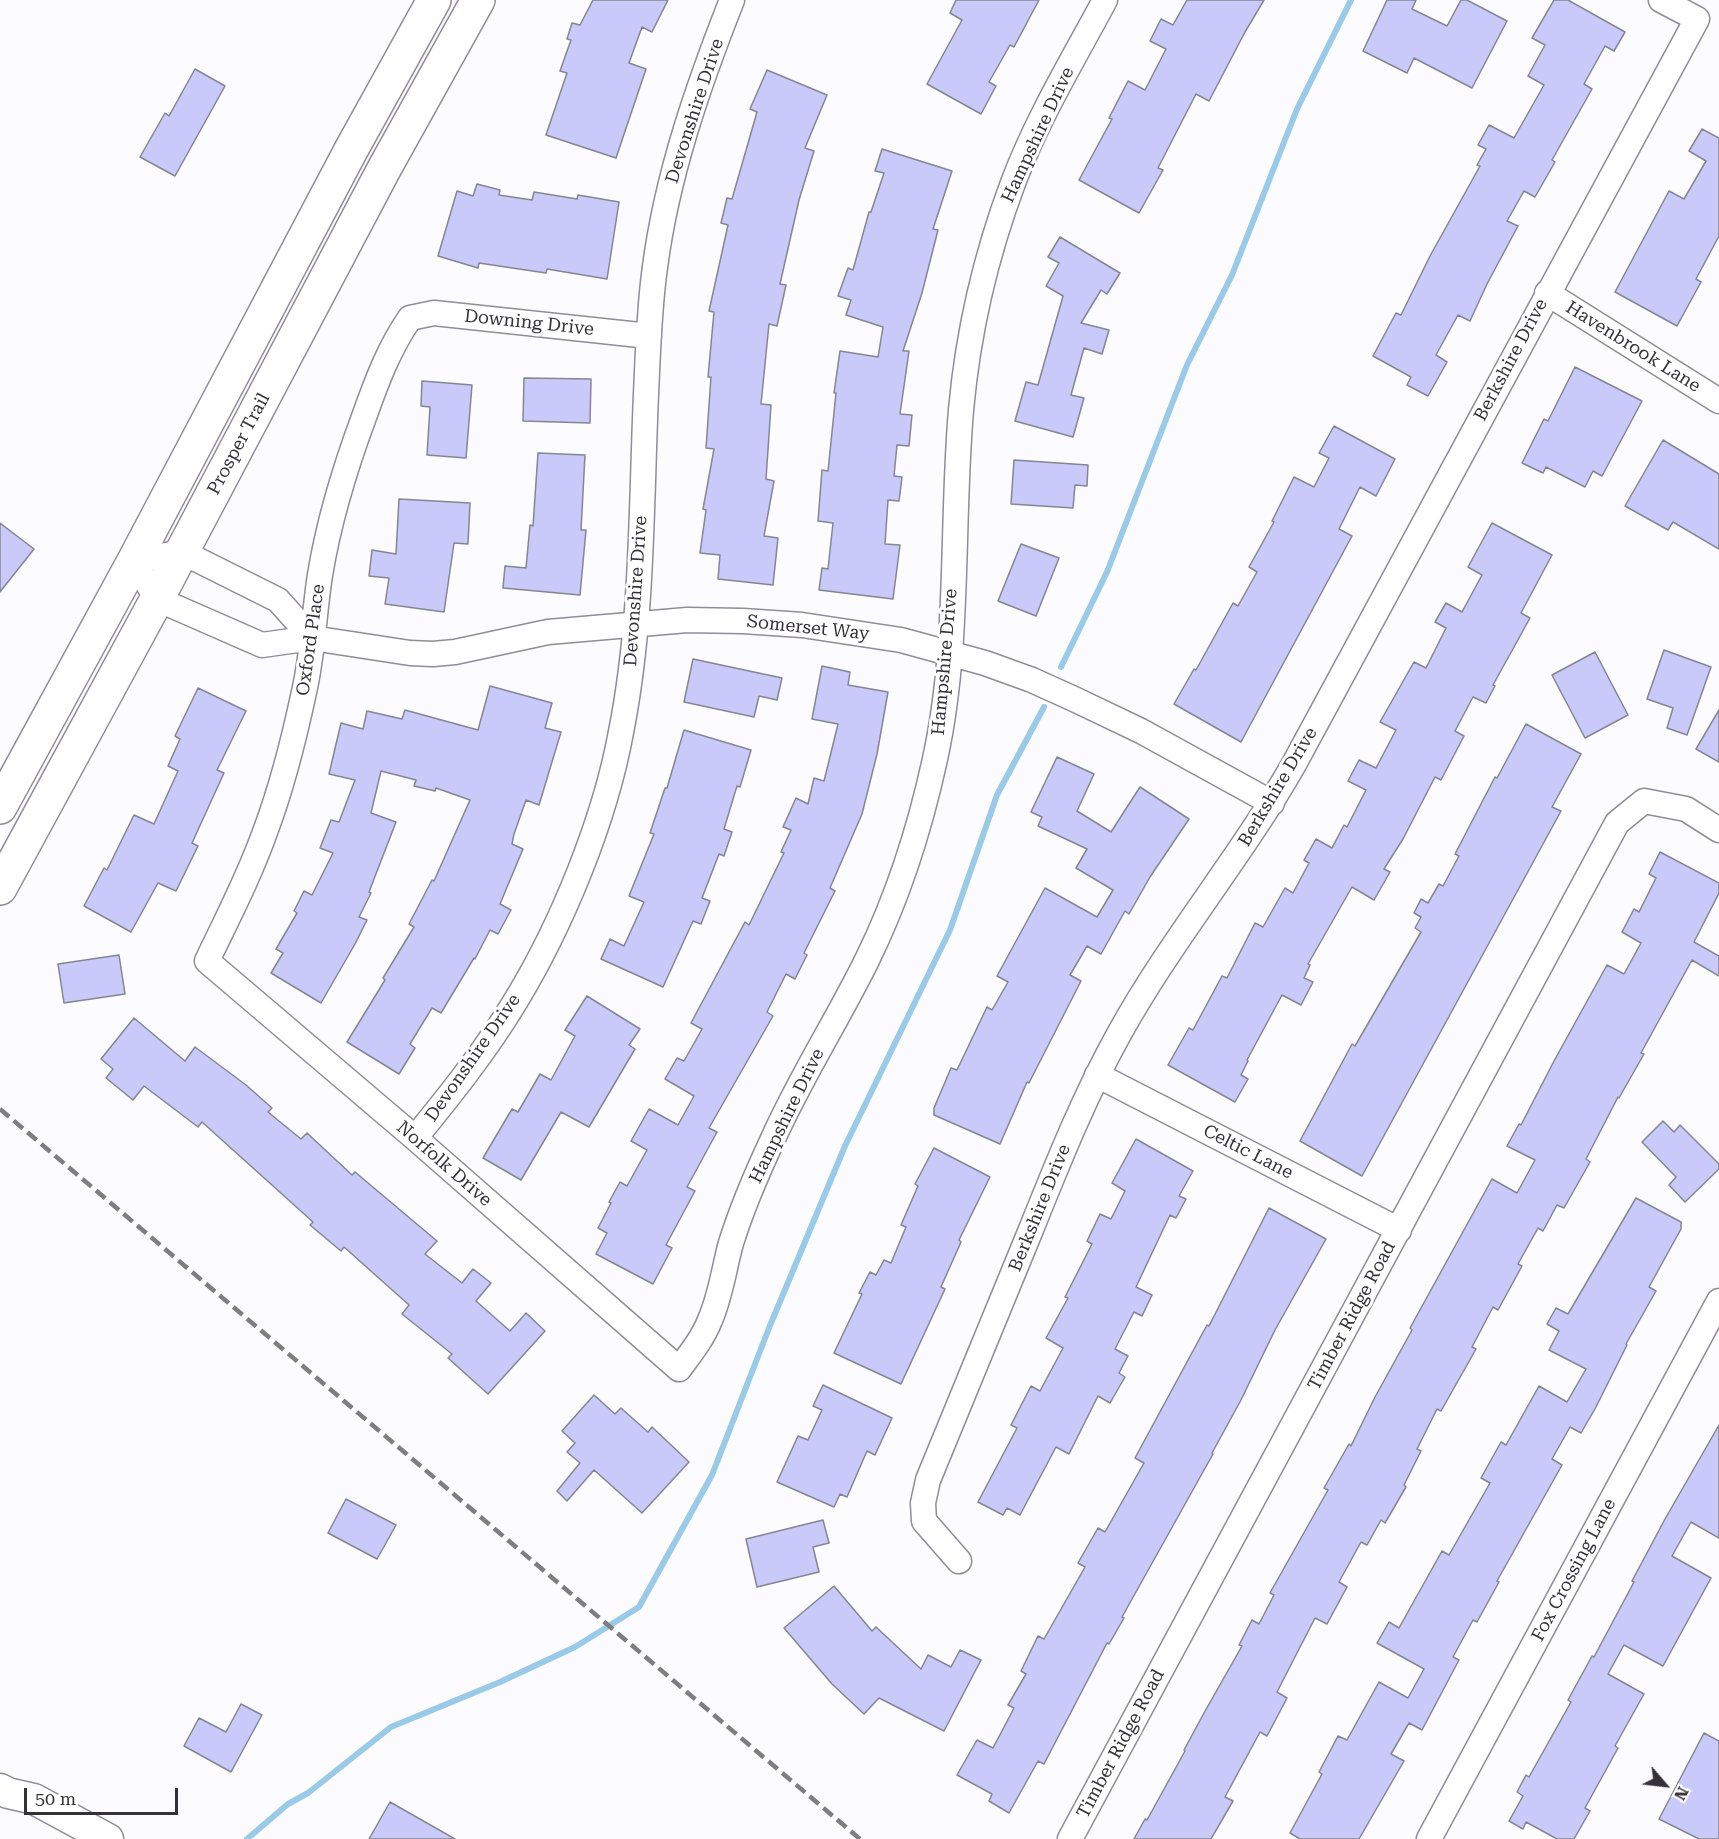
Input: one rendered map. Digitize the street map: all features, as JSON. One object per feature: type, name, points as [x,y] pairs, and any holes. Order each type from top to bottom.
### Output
[{"type":"main road","points":[[0,807],[134,561],[351,150],[434,0]]},
{"type":"main road","name":"Prosper Trail","points":[[0,888],[157,599],[384,169],[478,0]]},
{"type":"main road","points":[[351,150],[384,169]]},
{"type":"street","name":"Devonshire Drive","points":[[415,1138],[461,1081],[517,999],[566,901],[588,848],[606,792],[621,734],[636,623],[649,336],[655,267],[673,174],[703,78],[732,0]]},
{"type":"street","name":"Hampshire Drive","points":[[679,1369],[699,1342],[710,1320],[720,1293],[732,1242],[771,1142],[868,957],[890,909],[909,854],[935,760],[944,714],[950,653],[961,408],[988,254],[1014,181],[1048,105],[1105,0]]},
{"type":"street","name":"Berkshire Drive","points":[[959,1561],[924,1521],[922,1503],[928,1480],[1060,1158],[1097,1075],[1124,1025],[1166,957],[1272,803],[1697,19],[1661,0]]},
{"type":"street","name":"Havenbrook Lane","points":[[1547,293],[1719,401]]},
{"type":"street","name":"Downing Drive","points":[[410,318],[434,313],[649,336]]},
{"type":"street","name":"Oxford Place","points":[[207,961],[244,884],[265,832],[296,729],[305,689],[328,531],[341,482],[374,389],[393,346],[410,318]]},
{"type":"street","points":[[157,599],[134,561],[182,552],[278,600],[312,638]]},
{"type":"street","name":"Somerset Way","points":[[157,599],[262,645],[312,638],[410,653],[433,654],[455,652],[548,632],[687,620],[802,625],[901,640],[950,653],[1032,680],[1107,714],[1272,803]]},
{"type":"street","name":"Timber Ridge Road","points":[[1070,1839],[1617,823],[1644,801],[1686,809],[1719,830]]},
{"type":"street","name":"Norfolk Drive","points":[[207,961],[415,1138],[679,1369]]},
{"type":"street","name":"Celtic Lane","points":[[1097,1075],[1399,1230]]},
{"type":"street","name":"Fox Crossing Lane","points":[[1429,1839],[1719,1301]]},
{"type":"street","points":[[0,1770],[16,1779],[34,1799]]},
{"type":"street","points":[[0,1789],[34,1799],[108,1839]]},
{"type":"building","points":[[593,0],[668,0],[652,32],[642,27],[629,63],[646,69],[616,158],[546,135],[567,73],[560,71],[571,40],[567,39],[572,23],[580,25]]},
{"type":"building","points":[[956,0],[1039,0],[1014,47],[1010,45],[989,82],[996,86],[981,114],[927,84],[962,20],[950,13]]},
{"type":"building","points":[[1187,0],[1264,0],[1209,101],[1196,94],[1158,168],[1163,170],[1139,213],[1079,180],[1112,119],[1109,118],[1128,81],[1145,90],[1166,49],[1150,41],[1161,19],[1173,25]]},
{"type":"building","points":[[1387,0],[1416,0],[1412,9],[1447,26],[1461,0],[1467,0],[1507,21],[1472,88],[1414,58],[1407,73],[1363,51]]},
{"type":"building","points":[[1554,0],[1568,0],[1625,32],[1614,51],[1605,46],[1584,84],[1592,89],[1552,160],[1555,162],[1535,197],[1524,191],[1507,221],[1518,226],[1470,321],[1458,315],[1436,355],[1447,362],[1428,396],[1407,385],[1411,377],[1373,356],[1396,313],[1401,315],[1430,256],[1480,166],[1477,165],[1486,149],[1478,145],[1489,125],[1514,138],[1544,85],[1528,76],[1545,45],[1532,38]]},
{"type":"building","points":[[195,69],[225,86],[175,176],[140,157],[165,113],[169,116]]},
{"type":"building","points":[[767,70],[827,95],[805,148],[814,151],[799,200],[780,284],[786,285],[777,326],[769,324],[761,404],[771,405],[766,479],[774,481],[764,536],[778,538],[773,585],[718,579],[720,555],[700,553],[706,510],[703,509],[714,449],[706,448],[711,377],[708,377],[714,312],[709,311],[728,225],[721,223],[727,198],[732,199],[757,112],[750,109]]},
{"type":"building","points":[[1702,129],[1719,138],[1719,236],[1696,279],[1701,282],[1677,326],[1615,292],[1669,191],[1684,199],[1706,161],[1689,151]]},
{"type":"building","points":[[882,149],[952,171],[933,229],[938,230],[922,293],[903,351],[909,351],[900,414],[912,415],[909,446],[897,445],[894,476],[902,477],[899,501],[888,500],[885,544],[900,545],[893,599],[819,590],[822,568],[828,569],[833,523],[818,521],[822,470],[828,471],[840,351],[878,357],[883,327],[846,315],[851,300],[838,296],[848,268],[853,270],[869,212],[871,212],[884,173],[875,171]]},
{"type":"building","points":[[477,184],[500,190],[499,195],[532,200],[534,192],[577,199],[578,195],[619,202],[607,279],[547,269],[546,273],[479,263],[478,268],[438,256],[457,191],[473,196]]},
{"type":"building","points":[[1060,237],[1120,273],[1107,294],[1101,290],[1081,323],[1109,330],[1102,354],[1084,348],[1071,395],[1084,398],[1073,437],[1015,421],[1026,382],[1038,385],[1063,296],[1046,286],[1059,263],[1048,257]]},
{"type":"building","points":[[1575,367],[1642,401],[1602,476],[1593,471],[1585,487],[1546,467],[1543,473],[1522,463],[1544,419],[1548,421]]},
{"type":"building","points":[[524,378],[591,379],[590,423],[523,421]]},
{"type":"building","points":[[422,381],[472,385],[466,458],[427,455],[430,407],[421,406]]},
{"type":"building","points":[[1334,426],[1395,459],[1376,496],[1360,487],[1339,529],[1352,536],[1241,742],[1174,704],[1194,669],[1196,670],[1233,603],[1238,606],[1257,572],[1249,567],[1274,522],[1272,521],[1294,477],[1314,487],[1329,458],[1319,453]]},
{"type":"building","points":[[1663,440],[1719,474],[1719,549],[1673,522],[1668,530],[1625,506]]},
{"type":"building","points":[[538,453],[585,455],[581,530],[586,530],[580,595],[503,588],[505,566],[526,568],[530,525],[533,526]]},
{"type":"building","points":[[1014,460],[1088,465],[1087,486],[1075,485],[1073,508],[1011,504]]},
{"type":"building","points":[[399,499],[470,503],[468,544],[454,543],[444,612],[385,604],[389,578],[369,576],[372,550],[396,554]]},
{"type":"building","points":[[0,523],[34,549],[0,592]]},
{"type":"building","points":[[1492,523],[1552,555],[1521,613],[1530,618],[1493,685],[1495,686],[1486,703],[1473,697],[1455,731],[1464,736],[1441,780],[1435,777],[1403,839],[1384,869],[1390,872],[1374,900],[1352,887],[1308,964],[1310,965],[1304,978],[1313,982],[1301,1005],[1282,995],[1247,1060],[1241,1075],[1248,1079],[1235,1102],[1168,1065],[1189,1028],[1193,1030],[1222,976],[1227,978],[1255,923],[1263,927],[1285,888],[1293,893],[1309,863],[1304,860],[1316,839],[1332,848],[1344,825],[1347,827],[1366,790],[1348,781],[1359,760],[1376,768],[1396,730],[1380,722],[1414,662],[1426,668],[1446,628],[1435,622],[1446,603],[1462,612],[1482,575],[1468,567]]},
{"type":"building","points":[[1021,544],[1059,558],[1036,616],[998,601]]},
{"type":"building","points":[[1664,650],[1711,667],[1687,735],[1667,728],[1673,708],[1647,699]]},
{"type":"building","points":[[1595,652],[1628,715],[1585,738],[1552,675]]},
{"type":"building","points":[[693,659],[782,678],[777,700],[759,696],[754,717],[684,702]]},
{"type":"building","points":[[822,666],[850,672],[848,685],[888,692],[877,754],[862,814],[830,888],[835,891],[804,953],[807,955],[795,979],[786,974],[767,1012],[773,1016],[709,1128],[717,1132],[687,1187],[695,1191],[666,1245],[672,1248],[653,1284],[596,1254],[607,1233],[598,1228],[620,1182],[627,1186],[647,1150],[631,1141],[649,1109],[678,1125],[694,1096],[665,1079],[677,1058],[684,1061],[702,1029],[691,1023],[745,922],[749,925],[784,853],[781,852],[791,830],[783,827],[796,798],[808,804],[814,778],[824,781],[838,724],[812,719]]},
{"type":"building","points":[[490,686],[552,703],[545,728],[561,732],[539,805],[526,800],[514,834],[512,844],[523,849],[500,904],[511,910],[498,934],[490,930],[475,959],[441,1013],[432,1008],[410,1044],[415,1048],[399,1074],[347,1042],[414,927],[409,924],[432,880],[434,881],[470,800],[436,788],[435,791],[414,786],[416,780],[381,771],[371,813],[396,822],[369,892],[371,893],[359,917],[367,920],[321,1003],[271,973],[283,953],[276,949],[297,913],[294,911],[304,891],[312,895],[333,853],[320,848],[331,820],[339,822],[355,780],[329,774],[341,723],[363,729],[367,711],[402,719],[405,710],[478,730]]},
{"type":"building","points":[[198,688],[246,711],[217,770],[224,773],[192,843],[198,846],[176,891],[158,883],[131,932],[84,906],[104,868],[107,870],[134,815],[154,824],[178,771],[168,766],[180,739],[175,736]]},
{"type":"building","points":[[1719,710],[1719,762],[1696,749]]},
{"type":"building","points":[[1526,724],[1581,754],[1552,807],[1561,811],[1362,1176],[1300,1141],[1352,1044],[1355,1046],[1421,932],[1415,928],[1421,917],[1414,913],[1421,899],[1428,903],[1439,884],[1443,886],[1459,856],[1455,854],[1495,777],[1497,778]]},
{"type":"building","points":[[684,730],[751,750],[724,829],[732,832],[724,856],[719,854],[702,898],[710,901],[701,924],[693,921],[663,987],[601,959],[610,939],[624,946],[644,902],[629,896],[654,834],[650,833],[665,788],[667,788]]},
{"type":"building","points":[[1057,757],[1094,774],[1077,811],[1111,832],[1140,787],[1189,819],[1150,877],[1129,914],[1125,911],[1101,954],[1087,946],[1070,975],[1081,981],[1029,1083],[1027,1082],[1000,1144],[934,1115],[934,1108],[951,1068],[957,1070],[987,1007],[992,1010],[1008,982],[997,976],[1045,888],[1097,917],[1113,890],[1076,868],[1087,849],[1038,826],[1042,817],[1031,812]]},
{"type":"building","points":[[1660,852],[1719,883],[1719,893],[1694,942],[1719,956],[1719,976],[1692,960],[1641,1053],[1644,1054],[1618,1097],[1586,1159],[1590,1162],[1564,1208],[1557,1205],[1543,1231],[1538,1228],[1518,1264],[1522,1266],[1498,1310],[1493,1307],[1472,1347],[1476,1349],[1441,1411],[1437,1409],[1417,1449],[1421,1451],[1404,1485],[1406,1487],[1385,1523],[1381,1520],[1367,1545],[1361,1542],[1339,1582],[1347,1587],[1327,1624],[1315,1618],[1277,1692],[1287,1698],[1267,1736],[1260,1732],[1225,1797],[1233,1801],[1211,1839],[1134,1839],[1145,1819],[1147,1820],[1242,1646],[1239,1645],[1252,1620],[1259,1624],[1274,1595],[1270,1593],[1328,1490],[1324,1488],[1349,1444],[1351,1446],[1412,1330],[1410,1328],[1492,1179],[1517,1193],[1535,1160],[1507,1146],[1519,1124],[1521,1125],[1607,965],[1624,974],[1641,943],[1622,932],[1634,909],[1639,912],[1656,878],[1649,874]]},
{"type":"building","points":[[119,955],[125,994],[64,1003],[58,964]]},
{"type":"building","points":[[587,996],[640,1029],[629,1045],[635,1049],[589,1127],[561,1112],[521,1180],[483,1158],[512,1109],[518,1112],[540,1074],[551,1080],[575,1036],[565,1030]]},
{"type":"building","points":[[134,1018],[185,1061],[195,1047],[246,1085],[272,1108],[268,1112],[301,1139],[307,1133],[352,1175],[355,1172],[437,1241],[425,1254],[462,1283],[473,1269],[491,1283],[476,1301],[510,1331],[526,1313],[545,1331],[488,1394],[448,1358],[452,1354],[402,1314],[409,1305],[344,1247],[341,1251],[310,1225],[313,1222],[202,1122],[198,1127],[144,1086],[133,1100],[106,1078],[113,1069],[101,1059]]},
{"type":"building","points":[[1663,1121],[1674,1132],[1680,1125],[1719,1164],[1719,1169],[1685,1202],[1669,1185],[1676,1177],[1642,1142]]},
{"type":"building","points":[[1136,1139],[1193,1171],[1179,1196],[1186,1199],[1176,1218],[1170,1215],[1136,1287],[1152,1295],[1142,1316],[1134,1312],[1115,1349],[1128,1356],[1119,1373],[1125,1377],[1110,1403],[1098,1396],[1069,1454],[1056,1447],[1020,1515],[1007,1508],[1003,1515],[978,1502],[1017,1428],[1011,1425],[1031,1386],[1040,1391],[1063,1348],[1046,1338],[1068,1298],[1065,1297],[1092,1244],[1087,1241],[1100,1214],[1111,1219],[1125,1191],[1112,1183]]},
{"type":"building","points":[[934,1148],[990,1177],[959,1240],[961,1242],[941,1287],[945,1289],[901,1384],[834,1353],[870,1272],[876,1275],[884,1260],[891,1263],[906,1227],[901,1225],[918,1186],[915,1184]]},
{"type":"building","points":[[1636,1198],[1681,1222],[1681,1229],[1649,1287],[1656,1291],[1626,1344],[1596,1407],[1581,1433],[1570,1427],[1552,1459],[1562,1465],[1497,1581],[1499,1582],[1477,1622],[1473,1620],[1453,1657],[1459,1660],[1422,1730],[1409,1723],[1391,1754],[1404,1761],[1359,1839],[1300,1839],[1290,1833],[1322,1774],[1319,1772],[1338,1736],[1347,1740],[1379,1682],[1408,1698],[1424,1669],[1377,1643],[1389,1622],[1399,1628],[1442,1551],[1449,1555],[1490,1483],[1481,1478],[1501,1442],[1506,1445],[1539,1386],[1567,1402],[1586,1369],[1549,1350],[1559,1331],[1547,1324],[1556,1308],[1568,1314]]},
{"type":"building","points":[[1269,1208],[1326,1239],[1275,1330],[1213,1454],[1122,1617],[1124,1618],[1109,1644],[1107,1643],[1044,1764],[1038,1761],[1009,1813],[989,1801],[992,1794],[957,1775],[977,1740],[993,1748],[1014,1708],[1008,1705],[1026,1674],[1021,1671],[1038,1636],[1044,1639],[1085,1567],[1078,1563],[1098,1528],[1105,1532],[1144,1463],[1135,1458],[1207,1325],[1209,1326]]},
{"type":"building","points":[[823,1385],[892,1418],[875,1455],[867,1451],[847,1497],[840,1494],[834,1507],[777,1482],[798,1436],[808,1440],[822,1410],[813,1406]]},
{"type":"building","points":[[594,1395],[615,1414],[621,1408],[648,1432],[652,1427],[689,1462],[642,1513],[594,1470],[567,1501],[557,1491],[580,1463],[567,1452],[575,1443],[562,1431]]},
{"type":"building","points":[[1719,1425],[1719,1538],[1691,1522],[1672,1556],[1711,1578],[1663,1666],[1624,1645],[1608,1674],[1644,1694],[1615,1746],[1618,1748],[1585,1808],[1590,1811],[1574,1839],[1557,1839],[1526,1822],[1523,1829],[1509,1821],[1523,1796],[1517,1792],[1526,1775],[1529,1777],[1571,1702],[1568,1700],[1592,1656],[1594,1657],[1665,1519]]},
{"type":"building","points":[[346,1499],[396,1525],[377,1559],[328,1533]]},
{"type":"building","points":[[823,1520],[829,1543],[813,1547],[819,1572],[757,1587],[746,1539]]},
{"type":"building","points":[[834,1586],[872,1631],[876,1627],[921,1669],[928,1655],[951,1667],[960,1650],[981,1660],[944,1731],[879,1698],[864,1714],[832,1684],[784,1628]]},
{"type":"building","points":[[241,1704],[262,1715],[231,1772],[184,1746],[199,1718],[226,1732]]},
{"type":"building","points":[[1704,1733],[1719,1741],[1719,1839],[1699,1839],[1659,1819]]},
{"type":"building","points":[[390,1802],[455,1839],[369,1839]]},
{"type":"waterway","points":[[1061,667],[1107,572],[1187,365],[1232,275],[1297,109],[1351,0]]},
{"type":"waterway","points":[[247,1839],[288,1804],[308,1793],[391,1727],[500,1682],[575,1647],[639,1607],[712,1475],[769,1328],[845,1146],[950,930],[997,795],[1044,707]]},
{"type":"railway","points":[[0,1109],[860,1839]]}]
